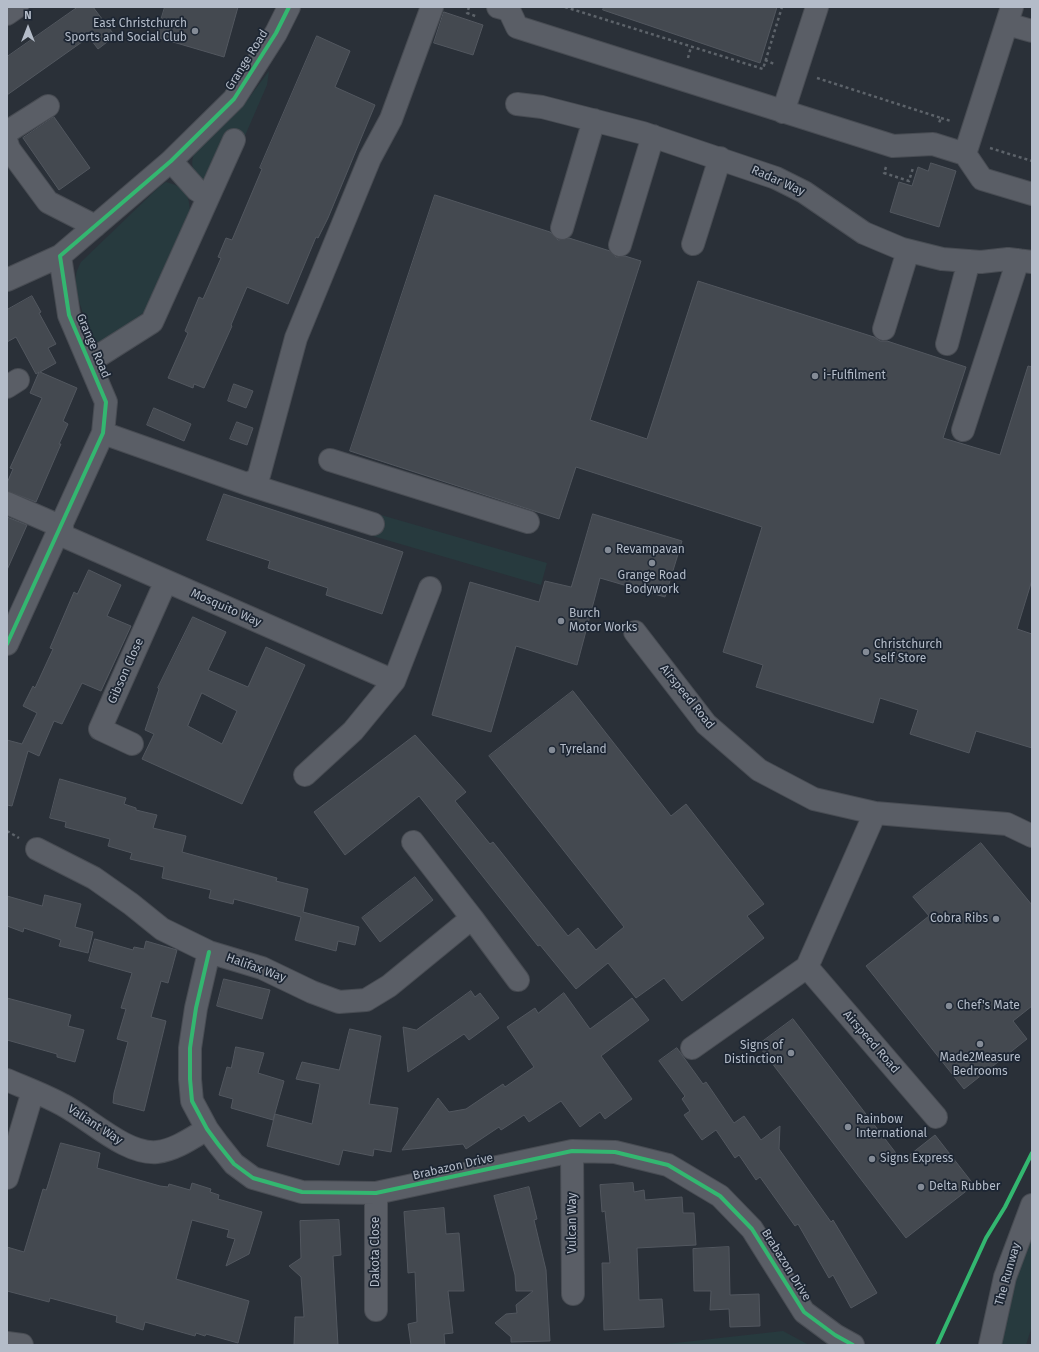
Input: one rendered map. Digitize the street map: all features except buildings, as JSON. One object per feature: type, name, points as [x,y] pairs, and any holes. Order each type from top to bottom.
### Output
[{"type":"street","points":[[7,14],[17,7]]},
{"type":"street","name":"Grange Road","points":[[7,644],[60,531],[103,433],[106,402],[69,315],[60,256],[171,161],[234,99],[276,33],[289,7]]},
{"type":"street","points":[[252,481],[296,338],[370,158],[391,119],[432,7]]},
{"type":"street","points":[[498,7],[509,10],[517,27],[783,112],[893,146],[933,144],[964,154],[982,178],[1032,194]]},
{"type":"street","points":[[783,112],[810,46],[817,7]]},
{"type":"street","points":[[964,154],[977,97],[993,45],[1009,15],[1032,32]]},
{"type":"street","name":"Radar Way","points":[[517,104],[542,106],[653,136],[776,178],[804,192],[864,233],[908,250],[942,259],[969,261],[1025,261]]},
{"type":"street","points":[[7,132],[48,106]]},
{"type":"street","points":[[562,228],[594,120]]},
{"type":"street","points":[[620,245],[653,136]]},
{"type":"street","name":"Grange Road","points":[[89,362],[152,322],[234,140]]},
{"type":"street","points":[[7,144],[9,149],[48,202],[95,226]]},
{"type":"street","points":[[693,244],[720,158]]},
{"type":"street","points":[[171,161],[197,190],[208,197]]},
{"type":"street","points":[[884,329],[908,250]]},
{"type":"street","points":[[7,280],[60,256]]},
{"type":"street","points":[[947,344],[969,261]]},
{"type":"street","points":[[963,430],[1025,261]]},
{"type":"street","points":[[103,433],[252,481],[373,524]]},
{"type":"street","points":[[330,460],[528,522]]},
{"type":"street","name":"Mosquito Way","points":[[7,503],[60,531],[166,581],[394,681]]},
{"type":"street","name":"Gibson Close","points":[[132,744],[100,729],[166,581]]},
{"type":"street","points":[[305,775],[353,731],[394,681],[430,588]]},
{"type":"street","name":"Airspeed Road","points":[[635,632],[706,724],[759,770],[814,799],[875,813],[1006,824],[1032,836]]},
{"type":"street","points":[[692,1048],[807,967],[875,813]]},
{"type":"street","points":[[413,842],[518,980]]},
{"type":"street","name":"Halifax Way","points":[[37,849],[94,878],[131,904],[162,929],[209,952],[262,968],[312,992],[339,1002],[366,1000],[389,986],[472,918]]},
{"type":"street","name":"Brabazon Drive","points":[[209,952],[196,1008],[190,1048],[192,1101],[207,1129],[234,1164],[253,1178],[302,1192],[376,1193],[572,1151],[615,1152],[668,1164],[720,1196],[752,1229],[804,1312],[835,1335],[853,1345]]},
{"type":"street","name":"Airspeed Road","points":[[807,967],[936,1117]]},
{"type":"street","name":"Valiant Way","points":[[7,1080],[33,1091],[86,1118],[130,1148],[157,1152],[184,1143],[207,1129]]},
{"type":"street","points":[[7,1178],[33,1091]]},
{"type":"street","name":"Vulcan Way","points":[[572,1151],[573,1294]]},
{"type":"street","name":"Dakota Close","points":[[376,1193],[376,1310]]},
{"type":"street","name":"The Runway","points":[[990,1345],[1005,1277],[1018,1238],[1032,1205]]},
{"type":"street","points":[[7,1343],[22,1345]]},
{"type":"path","points":[[467,13],[469,7]]},
{"type":"path","points":[[565,7],[763,69],[782,7]]},
{"type":"green space","points":[[269,71],[267,85],[244,138],[228,131],[210,175],[205,179],[199,179],[194,172],[192,165],[196,149],[245,103]]},
{"type":"green space","points":[[166,182],[178,186],[185,192],[187,195],[190,212],[148,309],[109,340],[96,342],[85,319],[79,300],[76,273],[81,262]]},
{"type":"green space","points":[[381,515],[547,563],[541,585],[373,536]]},
{"type":"green space","points":[[1032,1239],[1032,1326],[1026,1345],[1001,1345],[1012,1290]]},
{"type":"green space","points":[[783,1331],[809,1345],[657,1345]]},
{"type":"cycle path","points":[[7,644],[103,433],[106,402],[69,315],[60,256],[171,161],[234,99],[276,33],[289,7]]},
{"type":"cycle path","points":[[209,952],[196,1008],[190,1048],[192,1101],[207,1129],[218,1144],[234,1164],[253,1178],[302,1192],[376,1193],[572,1151],[615,1152],[668,1165],[720,1196],[752,1229],[804,1312],[835,1335],[853,1345]]},
{"type":"cycle path","points":[[937,1345],[986,1238],[1005,1207],[1032,1153]]},
{"type":"place","name":"East Christchurch Sports and Social Club","points":[[195,31]]},
{"type":"place","name":"i-Fulfilment","points":[[815,376]]},
{"type":"place","name":"Revampavan","points":[[608,550]]},
{"type":"place","name":"Grange Road Bodywork","points":[[652,563]]},
{"type":"place","name":"Burch Motor Works","points":[[561,621]]},
{"type":"place","name":"Christchurch Self Store","points":[[866,652]]},
{"type":"place","name":"Tyreland","points":[[552,750]]},
{"type":"place","name":"Cobra Ribs","points":[[996,919]]},
{"type":"place","name":"Chef's Mate","points":[[949,1006]]},
{"type":"place","name":"Made2Measure Bedrooms","points":[[980,1044]]},
{"type":"place","name":"Signs of Distinction","points":[[791,1053]]},
{"type":"place","name":"Rainbow International","points":[[848,1127]]},
{"type":"place","name":"Signs Express","points":[[872,1159]]},
{"type":"place","name":"Delta Rubber","points":[[921,1187]]}]
